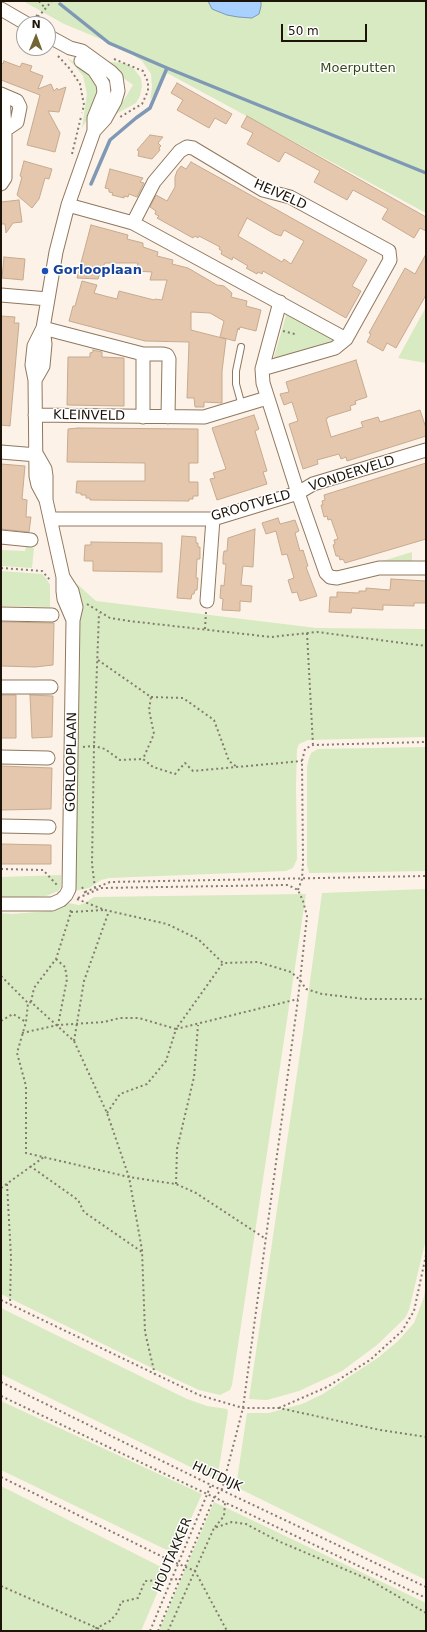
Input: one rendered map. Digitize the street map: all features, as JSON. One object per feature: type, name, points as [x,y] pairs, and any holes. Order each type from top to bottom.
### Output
[{"type":"street","points":[[1,9],[16,18]]},
{"type":"street","points":[[56,40],[70,48]]},
{"type":"street","name":"GORLOOPLAAN","points":[[70,48],[82,51],[111,72],[116,77],[118,83],[118,91],[115,101],[105,119],[94,131]]},
{"type":"street","name":"GORLOOPLAAN","points":[[67,898],[70,880],[73,620],[62,591],[63,577],[51,519],[46,500],[38,485],[36,476],[37,455],[35,380],[43,366],[45,344],[43,328],[56,252],[68,205],[94,131],[94,118],[104,94],[103,84],[98,74],[75,57],[70,48]]},
{"type":"street","points":[[1,184],[5,178],[5,130],[2,95]]},
{"type":"street","name":"HEIVELD","points":[[133,223],[154,182],[180,151],[187,147],[193,148],[263,190],[290,197],[389,251],[390,260],[346,339]]},
{"type":"street","points":[[68,205],[133,223],[346,339],[335,348],[262,369]]},
{"type":"street","points":[[1,295],[48,299]]},
{"type":"street","name":"GROOTVELD","points":[[51,519],[213,519],[298,493],[267,398],[262,369],[280,302]]},
{"type":"street","points":[[43,328],[143,354],[167,355],[169,359],[168,417]]},
{"type":"street","name":"KLEINVELD","points":[[143,354],[143,417]]},
{"type":"street","name":"KLEINVELD","points":[[35,415],[204,417],[267,398]]},
{"type":"street","name":"VONDERVELD","points":[[426,450],[313,484],[298,493],[326,573],[330,577],[337,578],[379,568],[426,568]]},
{"type":"street","points":[[1,452],[37,455]]},
{"type":"street","points":[[207,601],[213,519]]},
{"type":"street","points":[[1,537],[31,540]]},
{"type":"street","points":[[1,614],[52,615]]},
{"type":"street","points":[[1,687],[51,688]]},
{"type":"street","points":[[1,756],[48,758]]},
{"type":"street","points":[[1,826],[49,826]]},
{"type":"street","points":[[1,904],[46,905],[67,898]]},
{"type":"lane","points":[[241,347],[236,371],[236,384],[242,406]]},
{"type":"path","points":[[39,1],[45,8]]},
{"type":"path","points":[[39,16],[52,1]]},
{"type":"path","points":[[56,55],[70,69],[80,84],[84,105],[72,155]]},
{"type":"path","points":[[119,118],[142,104],[148,91],[148,82]]},
{"type":"path","points":[[1,568],[42,571]]},
{"type":"path","points":[[205,629],[207,601]]},
{"type":"path","points":[[95,888],[92,864],[94,746],[99,613],[110,618],[271,637],[317,632],[426,646]]},
{"type":"path","points":[[307,633],[313,746]]},
{"type":"path","points":[[98,660],[151,697],[183,698],[214,720],[229,761],[237,767]]},
{"type":"path","points":[[144,759],[154,734],[148,710],[151,697]]},
{"type":"path","points":[[298,890],[302,879],[302,761],[305,749],[313,746],[426,742]]},
{"type":"path","points":[[80,747],[94,746],[105,749],[120,760],[144,759],[153,767],[175,774],[184,763],[193,771],[302,761]]},
{"type":"path","points":[[1,869],[43,870],[67,898],[71,912],[56,959],[34,988],[31,1002]]},
{"type":"path","points":[[67,898],[110,882],[426,876]]},
{"type":"path","points":[[67,898],[101,888],[288,885],[298,890],[307,916],[298,999],[243,1408],[222,1489]]},
{"type":"path","points":[[67,898],[105,910],[167,924],[198,939],[223,963],[258,962],[291,972],[300,980],[306,989],[322,994],[365,999],[426,999]]},
{"type":"path","points":[[71,912],[105,910]]},
{"type":"path","points":[[74,1040],[84,981],[109,911]]},
{"type":"path","points":[[56,959],[65,967],[67,979],[58,1025]]},
{"type":"path","points":[[106,1113],[120,1094],[147,1084],[166,1062],[176,1029],[223,963]]},
{"type":"path","points":[[1,976],[28,1003]]},
{"type":"path","points":[[22,1034],[58,1025],[77,1025],[104,1022],[120,1018],[139,1018],[176,1029],[198,1025],[241,1012],[298,999]]},
{"type":"path","points":[[31,1002],[74,1040],[106,1113],[129,1177],[142,1252],[145,1332],[156,1375]]},
{"type":"path","points":[[28,1003],[26,1022],[17,1053],[26,1086],[26,1153],[129,1177],[176,1184],[196,1193],[266,1239]]},
{"type":"path","points":[[1,1020],[13,1014],[26,1022]]},
{"type":"path","points":[[176,1184],[177,1149],[194,1077],[198,1025]]},
{"type":"path","points":[[1,1188],[44,1157]]},
{"type":"path","points":[[30,1166],[78,1200],[84,1212],[142,1252]]},
{"type":"path","points":[[7,1184],[11,1257],[10,1304]]},
{"type":"path","points":[[279,1408],[327,1387],[370,1360],[402,1331],[414,1311],[426,1255]]},
{"type":"path","points":[[1,1300],[199,1395],[243,1408],[279,1408],[380,1430],[426,1437]]},
{"type":"path","name":"HUTDIJK","points":[[1,1382],[211,1485],[426,1587]]},
{"type":"path","name":"HUTDIJK","points":[[1,1396],[426,1598]]},
{"type":"path","points":[[1,1477],[165,1558],[195,1570],[227,1631]]},
{"type":"path","name":"HOUTAKKER","points":[[150,1631],[211,1485]]},
{"type":"path","name":"HOUTAKKER","points":[[158,1631],[214,1498],[222,1489]]},
{"type":"path","points":[[168,1631],[214,1528],[224,1516],[225,1503]]},
{"type":"path","points":[[214,1528],[232,1522],[246,1524],[278,1541],[370,1580],[426,1613]]},
{"type":"path","points":[[91,1631],[110,1621],[118,1612],[122,1602],[138,1598],[145,1581],[181,1578]]},
{"type":"path","points":[[1,1586],[104,1631]]},
{"type":"green space","name":"Moerputten","points":[[23,1],[426,1],[426,213],[167,73],[161,86],[150,100],[152,87],[151,74],[142,61],[130,53],[103,40],[64,24],[56,20],[56,16],[50,16]]},
{"type":"green space","points":[[67,58],[82,67],[95,80],[97,88],[94,108],[82,128],[87,94],[83,76]]},
{"type":"green space","points":[[99,61],[125,63],[134,69],[141,78],[142,86],[140,96],[136,103],[116,114],[111,121],[133,85]]},
{"type":"green space","points":[[426,307],[426,363],[398,358]]},
{"type":"green space","points":[[287,312],[334,337],[336,342],[273,361]]},
{"type":"green space","points":[[26,547],[34,548],[32,568],[1,566],[1,550],[25,551]]},
{"type":"green space","points":[[412,552],[412,563],[379,562]]},
{"type":"green space","points":[[1,571],[42,574],[50,585],[50,607],[1,606]]},
{"type":"green space","points":[[77,584],[96,601],[316,628],[426,629],[426,737],[308,740],[299,744],[297,749],[296,785],[297,859],[293,868],[286,871],[109,878],[101,880],[89,888],[75,891],[79,606]]},
{"type":"green space","points":[[426,747],[426,871],[309,873],[307,865],[307,767],[311,753],[318,749]]},
{"type":"green space","points":[[61,875],[61,887],[58,891],[46,896],[1,899],[1,877]]},
{"type":"green space","points":[[426,889],[426,1239],[409,1310],[405,1318],[377,1345],[342,1371],[299,1391],[267,1400],[249,1399],[322,893]]},
{"type":"green space","points":[[306,894],[232,1385],[230,1390],[220,1395],[199,1390],[162,1373],[1,1294],[1,913],[12,914],[50,911],[68,903],[79,905],[83,904],[94,897]]},
{"type":"green space","points":[[426,1284],[426,1580],[236,1487],[247,1413],[269,1413],[302,1404],[323,1394],[379,1357],[398,1341],[414,1323],[424,1297]]},
{"type":"green space","points":[[1,1308],[187,1399],[207,1406],[227,1409],[228,1412],[217,1480],[1,1374]]},
{"type":"green space","points":[[1,1401],[202,1494],[175,1554],[1,1470]]},
{"type":"green space","points":[[1,1486],[167,1570],[141,1631],[1,1631]]},
{"type":"green space","points":[[214,1502],[426,1603],[426,1631],[159,1631]]},
{"type":"water","points":[[208,1],[261,1],[261,6],[259,14],[252,18],[238,17],[227,15],[212,9]]},
{"type":"building","points":[[4,61],[20,67],[22,63],[32,66],[30,71],[43,76],[38,89],[51,84],[54,91],[57,88],[58,90],[66,87],[59,112],[48,111],[60,133],[55,152],[27,145],[40,95],[1,80],[1,63],[3,64]]},
{"type":"building","points":[[177,83],[232,114],[226,124],[215,118],[209,128],[177,110],[183,100],[171,93]]},
{"type":"building","points":[[247,116],[426,217],[426,231],[420,228],[414,238],[382,219],[388,209],[353,190],[347,200],[314,182],[320,171],[285,152],[279,162],[247,144],[253,133],[241,127]]},
{"type":"building","points":[[150,135],[163,137],[158,143],[161,146],[159,148],[160,150],[152,159],[138,156],[139,151],[137,150]]},
{"type":"building","points":[[24,161],[52,169],[49,179],[45,178],[39,199],[32,208],[17,195],[22,177],[20,176]]},
{"type":"building","points":[[191,162],[367,260],[352,286],[361,291],[346,318],[263,271],[262,274],[258,272],[257,274],[246,268],[248,266],[233,257],[232,260],[221,254],[222,251],[219,249],[220,247],[199,236],[198,238],[195,236],[193,238],[157,218],[159,216],[155,214],[156,211],[150,207],[156,195],[167,201],[175,187],[175,177],[177,171],[181,166],[186,169]],"holes":[[[247,218],[281,236],[284,230],[304,241],[291,264],[284,259],[282,262],[238,236]]]},
{"type":"building","points":[[110,169],[143,178],[140,182],[144,183],[137,197],[129,194],[128,197],[124,196],[124,198],[112,195],[113,193],[109,192],[109,189],[105,188]]},
{"type":"building","points":[[19,200],[22,222],[13,223],[6,233],[5,224],[1,224],[1,202]]},
{"type":"building","points":[[91,225],[128,235],[127,239],[143,243],[143,247],[158,252],[157,256],[173,260],[172,264],[188,268],[217,285],[224,286],[232,293],[231,297],[247,301],[246,306],[261,310],[256,331],[240,327],[239,330],[238,328],[235,341],[220,337],[224,321],[210,313],[191,312],[191,330],[226,339],[222,371],[222,403],[204,402],[204,407],[195,407],[194,398],[187,398],[189,342],[145,341],[69,321],[82,281],[97,285],[94,293],[117,299],[119,291],[154,300],[162,300],[167,280],[150,280],[152,272],[136,271],[138,263],[105,263],[102,266],[98,279],[77,278]]},
{"type":"building","points":[[426,254],[426,295],[396,348],[387,343],[383,351],[367,342],[371,334],[369,333],[405,268],[415,274]]},
{"type":"building","points":[[4,257],[25,259],[23,280],[2,278]]},
{"type":"building","points":[[1,316],[15,317],[14,323],[19,323],[10,426],[1,425]]},
{"type":"building","points":[[93,350],[102,352],[102,357],[124,358],[124,406],[67,405],[68,357],[90,357],[90,353],[93,352]]},
{"type":"building","points":[[356,360],[367,397],[355,401],[356,404],[350,406],[351,410],[328,417],[326,419],[331,437],[363,427],[361,422],[378,417],[380,422],[420,410],[426,428],[426,436],[347,461],[346,457],[341,459],[339,454],[317,460],[318,464],[303,469],[289,424],[298,421],[292,402],[284,405],[280,394],[289,392],[286,382]]},
{"type":"building","points":[[254,415],[259,429],[255,431],[267,471],[263,472],[267,484],[217,500],[210,479],[215,478],[213,473],[226,469],[212,428]]},
{"type":"building","points":[[68,429],[198,429],[198,463],[189,463],[189,482],[198,482],[198,496],[193,496],[193,499],[189,499],[189,501],[90,500],[90,498],[86,498],[86,495],[76,493],[77,481],[145,481],[145,463],[67,462]]},
{"type":"building","points":[[426,463],[426,539],[345,563],[343,559],[340,560],[339,556],[336,556],[333,545],[335,544],[334,540],[338,539],[331,519],[328,520],[327,516],[324,517],[321,505],[323,505],[322,501],[325,500],[324,495]]},
{"type":"building","points":[[1,464],[25,466],[22,499],[27,500],[26,517],[31,517],[29,532],[1,529]]},
{"type":"building","points":[[278,518],[280,524],[295,520],[299,531],[295,533],[300,551],[303,550],[308,566],[306,567],[317,596],[300,601],[297,592],[292,593],[288,580],[294,578],[287,554],[282,555],[276,531],[266,534],[262,523]]},
{"type":"building","points":[[255,529],[253,567],[243,566],[241,585],[252,586],[251,602],[240,601],[240,611],[222,610],[223,599],[220,598],[221,585],[224,586],[226,564],[223,564],[223,557],[224,551],[227,551],[228,538]]},
{"type":"building","points":[[182,536],[196,537],[196,543],[198,543],[198,547],[200,547],[200,559],[197,559],[197,590],[195,590],[194,594],[192,594],[191,599],[177,598]]},
{"type":"building","points":[[91,542],[162,543],[162,572],[93,571],[93,561],[84,561],[85,545],[91,545]]},
{"type":"building","points":[[391,579],[426,581],[426,603],[414,603],[414,606],[383,605],[383,610],[352,608],[351,613],[329,612],[330,597],[337,597],[337,592],[359,593],[359,591],[366,591],[366,588],[390,590]]},
{"type":"building","points":[[1,622],[54,623],[53,665],[35,667],[1,666]]},
{"type":"building","points":[[1,695],[16,695],[16,738],[1,738]]},
{"type":"building","points":[[30,695],[53,696],[52,737],[32,738]]},
{"type":"building","points":[[1,766],[52,768],[51,809],[1,810]]},
{"type":"building","points":[[1,844],[51,845],[51,864],[1,864]]},
{"type":"waterway","points":[[60,4],[109,43],[167,68],[150,108],[110,140],[91,184]]},
{"type":"waterway","points":[[167,68],[426,173]]},
{"type":"place","name":"Gorlooplaan","points":[[45,271]]}]
